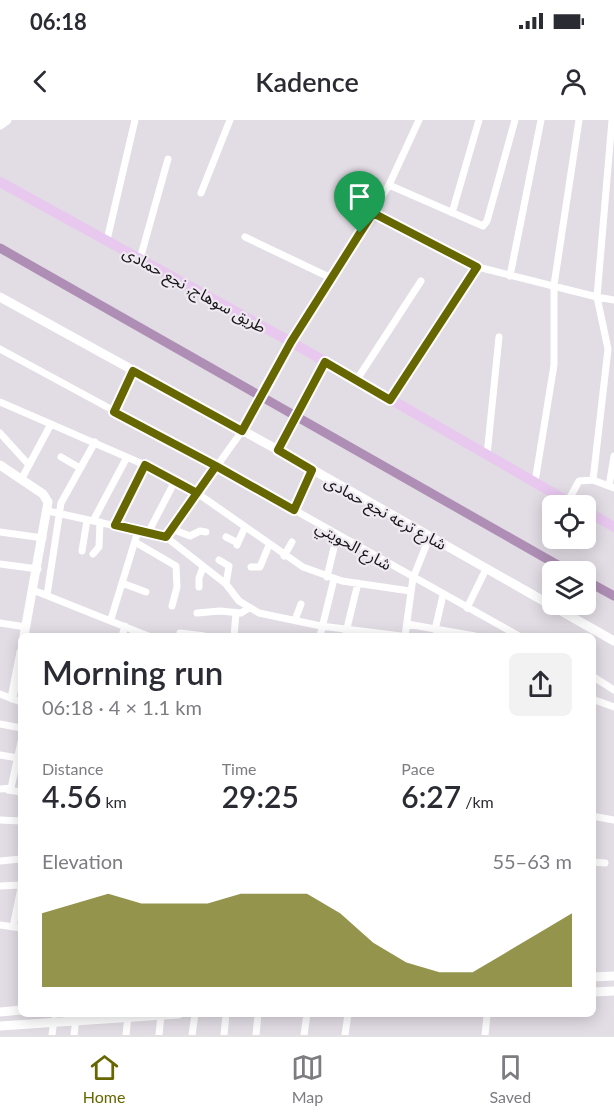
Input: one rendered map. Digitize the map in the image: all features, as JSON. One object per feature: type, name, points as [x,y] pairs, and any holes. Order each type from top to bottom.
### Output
[{"type":"main road","name":"طريق سوهاج, نجع حمادى","points":[[0,182],[291,342],[558,495]]},
{"type":"main road","points":[[242,431],[291,342]]},
{"type":"main road","points":[[278,450],[325,362]]},
{"type":"main road","points":[[596,516],[614,527]]},
{"type":"street","points":[[0,125],[7,120]]},
{"type":"street","points":[[107,240],[135,120]]},
{"type":"street","points":[[201,193],[230,120]]},
{"type":"street","points":[[291,342],[373,213],[419,120]]},
{"type":"street","points":[[452,213],[479,120]]},
{"type":"street","points":[[389,184],[481,226],[487,222],[515,120]]},
{"type":"street","points":[[510,276],[541,120]]},
{"type":"street","points":[[535,482],[554,365],[554,285],[579,120]]},
{"type":"street","points":[[593,480],[608,349],[597,297],[612,120]]},
{"type":"street","points":[[140,260],[168,159]]},
{"type":"street","points":[[373,213],[477,267],[614,300]]},
{"type":"street","points":[[245,237],[331,278]]},
{"type":"street","points":[[390,400],[477,267]]},
{"type":"street","points":[[356,381],[421,281]]},
{"type":"street","name":"شارع ترعه نجع حمادى","points":[[0,297],[278,450],[614,641]]},
{"type":"street","points":[[487,455],[499,337]]},
{"type":"street","name":"شارع الحويتي","points":[[0,349],[216,466],[513,633]]},
{"type":"street","points":[[114,412],[133,371]]},
{"type":"street","points":[[0,402],[145,465],[197,493],[284,556],[331,578],[410,591]]},
{"type":"street","points":[[21,480],[51,424]]},
{"type":"street","points":[[166,537],[242,431]]},
{"type":"street","points":[[0,433],[29,465]]},
{"type":"street","points":[[0,622],[25,632],[43,538],[53,512],[61,503],[95,442]]},
{"type":"street","points":[[575,495],[579,481],[593,480],[611,487],[614,456]]},
{"type":"street","points":[[61,457],[80,468]]},
{"type":"street","points":[[82,551],[93,521],[127,457]]},
{"type":"street","points":[[0,465],[46,498],[53,512],[47,595]]},
{"type":"street","points":[[115,525],[145,465]]},
{"type":"street","points":[[294,510],[312,470]]},
{"type":"street","points":[[148,533],[175,481]]},
{"type":"street","points":[[53,512],[166,537],[226,584],[234,595],[249,608],[345,633],[358,583]]},
{"type":"street","points":[[93,521],[99,547],[93,554]]},
{"type":"street","points":[[226,537],[237,544],[245,528]]},
{"type":"street","points":[[172,529],[187,536],[200,531],[206,532]]},
{"type":"street","points":[[111,619],[138,531]]},
{"type":"street","points":[[0,532],[43,538]]},
{"type":"street","points":[[320,633],[338,536]]},
{"type":"street","points":[[404,633],[413,578],[430,537]]},
{"type":"street","points":[[135,542],[176,567],[177,587],[172,606]]},
{"type":"street","points":[[284,556],[292,542]]},
{"type":"street","points":[[251,567],[261,567],[269,545]]},
{"type":"street","points":[[219,560],[228,566],[226,584]]},
{"type":"street","points":[[0,564],[38,568]]},
{"type":"street","points":[[199,587],[203,567]]},
{"type":"street","points":[[467,608],[486,569]]},
{"type":"street","points":[[122,583],[146,592]]},
{"type":"street","points":[[33,590],[111,619],[141,633]]},
{"type":"street","points":[[435,630],[443,595]]},
{"type":"street","points":[[295,620],[301,604]]},
{"type":"street","points":[[197,613],[243,613],[249,608]]},
{"type":"street","points":[[234,633],[236,613]]},
{"type":"street","points":[[406,624],[455,633]]},
{"type":"street","points":[[123,633],[125,626]]},
{"type":"street","points":[[596,679],[614,690]]},
{"type":"street","points":[[0,694],[17,700]]},
{"type":"street","points":[[596,700],[614,707]]},
{"type":"street","points":[[0,724],[18,727]]},
{"type":"street","points":[[0,754],[18,758],[12,786],[4,790]]},
{"type":"street","points":[[596,817],[614,820]]},
{"type":"street","points":[[0,820],[18,821]]},
{"type":"street","points":[[0,861],[18,859]]},
{"type":"street","points":[[596,862],[605,863]]},
{"type":"street","points":[[0,886],[18,886]]},
{"type":"street","points":[[0,925],[17,928]]},
{"type":"street","points":[[603,991],[599,976],[614,976]]},
{"type":"street","points":[[596,992],[614,991]]},
{"type":"street","points":[[0,1012],[18,1010]]},
{"type":"street","points":[[0,1026],[111,1017]]},
{"type":"street","points":[[126,1035],[128,1017]]},
{"type":"street","points":[[159,1035],[161,1017]]},
{"type":"street","points":[[192,1035],[195,1017]]},
{"type":"street","points":[[224,1035],[226,1017]]},
{"type":"street","points":[[256,1035],[258,1017]]},
{"type":"street","points":[[304,1035],[307,1017]]},
{"type":"street","points":[[345,1035],[348,1017]]},
{"type":"street","points":[[485,1035],[487,1017]]},
{"type":"street","points":[[74,1035],[76,1019]]},
{"type":"street","points":[[52,1035],[54,1020]]},
{"type":"waterway","points":[[0,248],[551,561]]},
{"type":"waterway","points":[[596,586],[614,596]]},
{"type":"route","points":[[360,233],[291,342],[242,431],[133,371],[114,412],[216,466],[166,537],[115,525],[145,465],[197,493],[216,466],[294,510],[312,470],[278,450],[325,362],[390,400],[477,267],[373,213],[360,233]]}]
